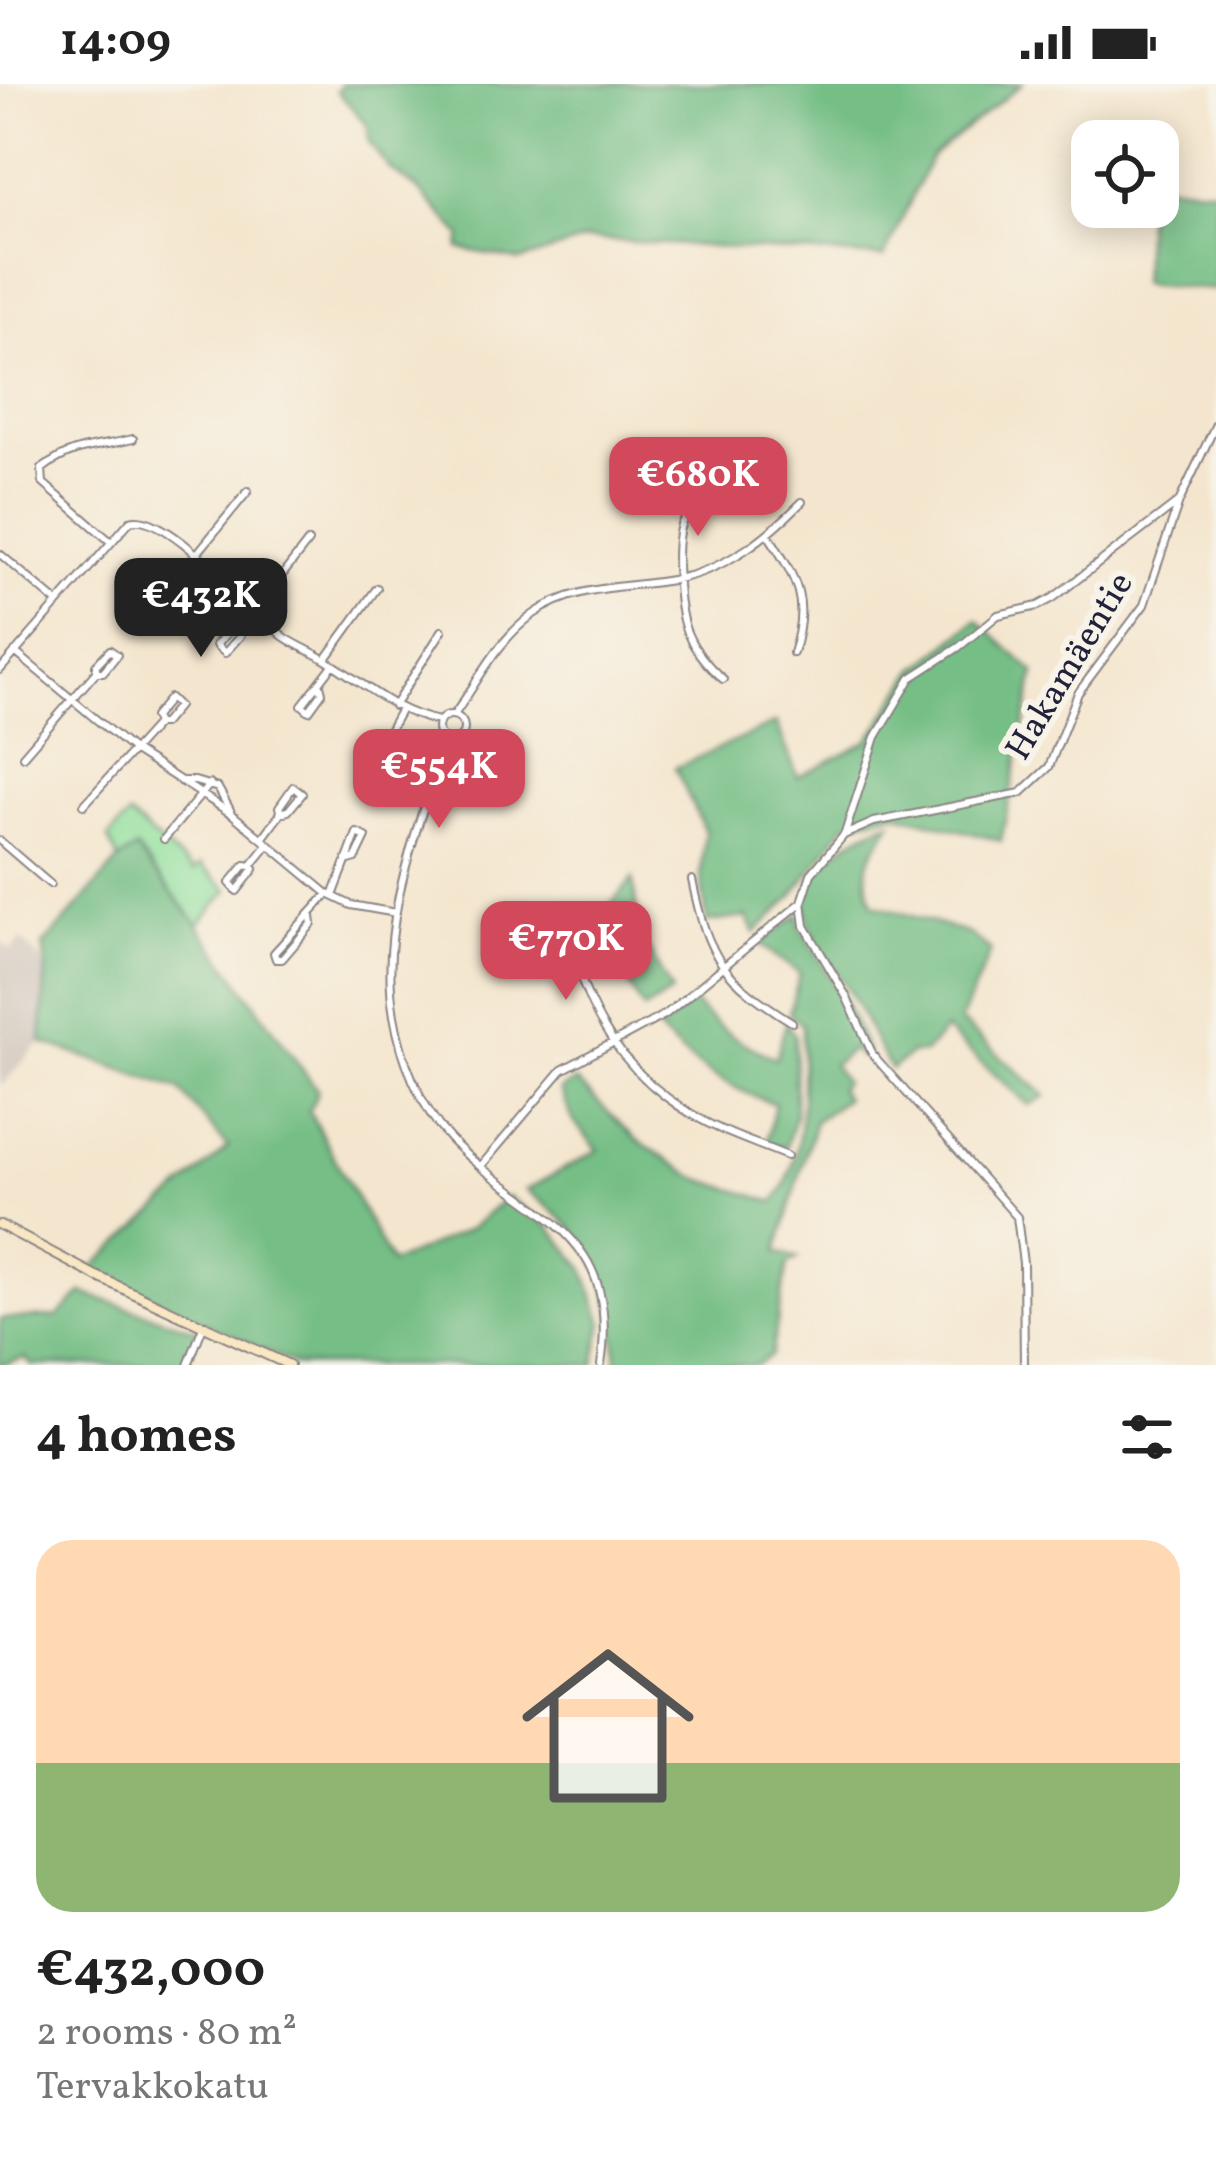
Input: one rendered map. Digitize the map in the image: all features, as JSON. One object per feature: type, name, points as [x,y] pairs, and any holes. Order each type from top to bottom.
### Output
[{"type":"street","name":"Hakamäentie","points":[[844,835],[874,822],[1021,793],[1040,779],[1078,693],[1144,604],[1179,502],[1216,424]]},
{"type":"street","points":[[112,542],[43,483],[42,469],[62,454],[90,444],[133,439]]},
{"type":"street","points":[[178,577],[248,491]]},
{"type":"street","points":[[0,670],[4,658],[15,652],[130,521],[139,518],[151,520],[195,555],[283,636],[397,708],[440,722],[454,716],[501,644],[532,615],[567,595],[600,586],[680,578],[731,559],[769,536],[802,502]]},
{"type":"street","points":[[1024,1365],[1024,1263],[1017,1217],[873,1055],[846,996],[805,926],[802,902],[811,874],[844,835],[876,737],[911,678],[998,615],[1053,598],[1179,502]]},
{"type":"street","points":[[723,680],[710,668],[684,625],[679,526],[693,514],[724,503]]},
{"type":"street","points":[[769,536],[798,584],[804,610],[794,653]]},
{"type":"street","points":[[242,627],[233,626],[216,646],[225,653],[241,635],[242,627],[308,542]]},
{"type":"street","points":[[0,554],[58,603]]},
{"type":"street","points":[[320,685],[329,662],[377,588]]},
{"type":"street","points":[[390,734],[397,708],[442,632]]},
{"type":"street","points":[[15,652],[133,750],[232,814],[330,895],[351,905],[396,913]]},
{"type":"street","points":[[23,756],[96,672]]},
{"type":"street","points":[[440,722],[439,734],[454,740],[463,732],[463,724],[454,716]]},
{"type":"street","points":[[84,806],[157,724]]},
{"type":"street","points":[[446,740],[396,913],[390,964],[401,1046],[436,1121],[481,1166],[574,1239],[590,1265],[604,1307],[601,1365]]},
{"type":"street","points":[[180,782],[218,788],[232,814]]},
{"type":"street","points":[[164,839],[210,784]]},
{"type":"street","points":[[251,866],[281,813]]},
{"type":"street","points":[[0,841],[50,884]]},
{"type":"street","points":[[293,939],[330,895],[349,860]]},
{"type":"street","points":[[692,880],[701,924],[724,969],[735,984],[792,1022]]},
{"type":"street","points":[[481,1166],[562,1070],[666,1014],[802,902]]},
{"type":"street","points":[[569,939],[591,1009],[614,1045],[665,1098],[706,1123],[787,1156]]},
{"type":"street","points":[[0,1225],[96,1276],[289,1365]]},
{"type":"street","points":[[188,1365],[204,1324]]},
{"type":"shaded area","points":[[22,940],[46,965],[41,1042],[0,1087],[0,941],[10,950]]},
{"type":"green space","points":[[342,84],[1022,84],[931,157],[884,257],[587,239],[520,261],[459,248],[462,236],[369,143],[368,126],[337,91]]},
{"type":"green space","points":[[1179,186],[1216,189],[1216,290],[1141,284],[1145,228],[1179,228]]},
{"type":"green space","points":[[977,620],[1035,673],[1001,841],[896,813],[846,823],[792,897],[755,933],[747,917],[707,922],[701,877],[705,831],[675,768],[776,723],[798,777],[868,741],[915,670]]},
{"type":"green space","points":[[129,816],[194,871],[200,865],[228,890],[198,925],[137,850],[119,860],[108,838]]},
{"type":"green space","points":[[892,822],[867,869],[873,904],[970,934],[991,951],[960,1021],[1046,1096],[1029,1105],[945,1030],[924,1053],[912,1053],[891,1069],[816,940],[807,902],[819,870],[845,845]]},
{"type":"green space","points":[[136,849],[198,925],[318,1091],[309,1111],[391,1263],[469,1229],[508,1197],[549,1226],[584,1268],[603,1323],[594,1365],[296,1365],[91,1269],[228,1147],[179,1089],[41,1042],[43,946],[119,860]]},
{"type":"green space","points":[[633,879],[640,935],[672,992],[644,1010],[624,972],[612,917],[612,903]]},
{"type":"green space","points":[[799,914],[801,928],[843,998],[868,1053],[861,1057],[852,1049],[833,1065],[844,1082],[839,1089],[845,1099],[815,1121],[777,1252],[798,1258],[788,1264],[771,1355],[756,1365],[617,1365],[611,1308],[597,1264],[570,1227],[526,1190],[598,1150],[574,1122],[560,1090],[576,1081],[636,1139],[696,1178],[774,1202],[793,1164],[801,1117],[802,1025],[789,1014],[800,974],[760,944]]},
{"type":"green space","points":[[692,1002],[731,1035],[776,1058],[786,1023],[795,1035],[795,1116],[786,1147],[767,1142],[775,1104],[712,1074],[658,1030]]},
{"type":"green space","points":[[82,1293],[198,1330],[186,1365],[31,1365],[26,1358],[0,1365],[0,1319],[57,1317]]}]
